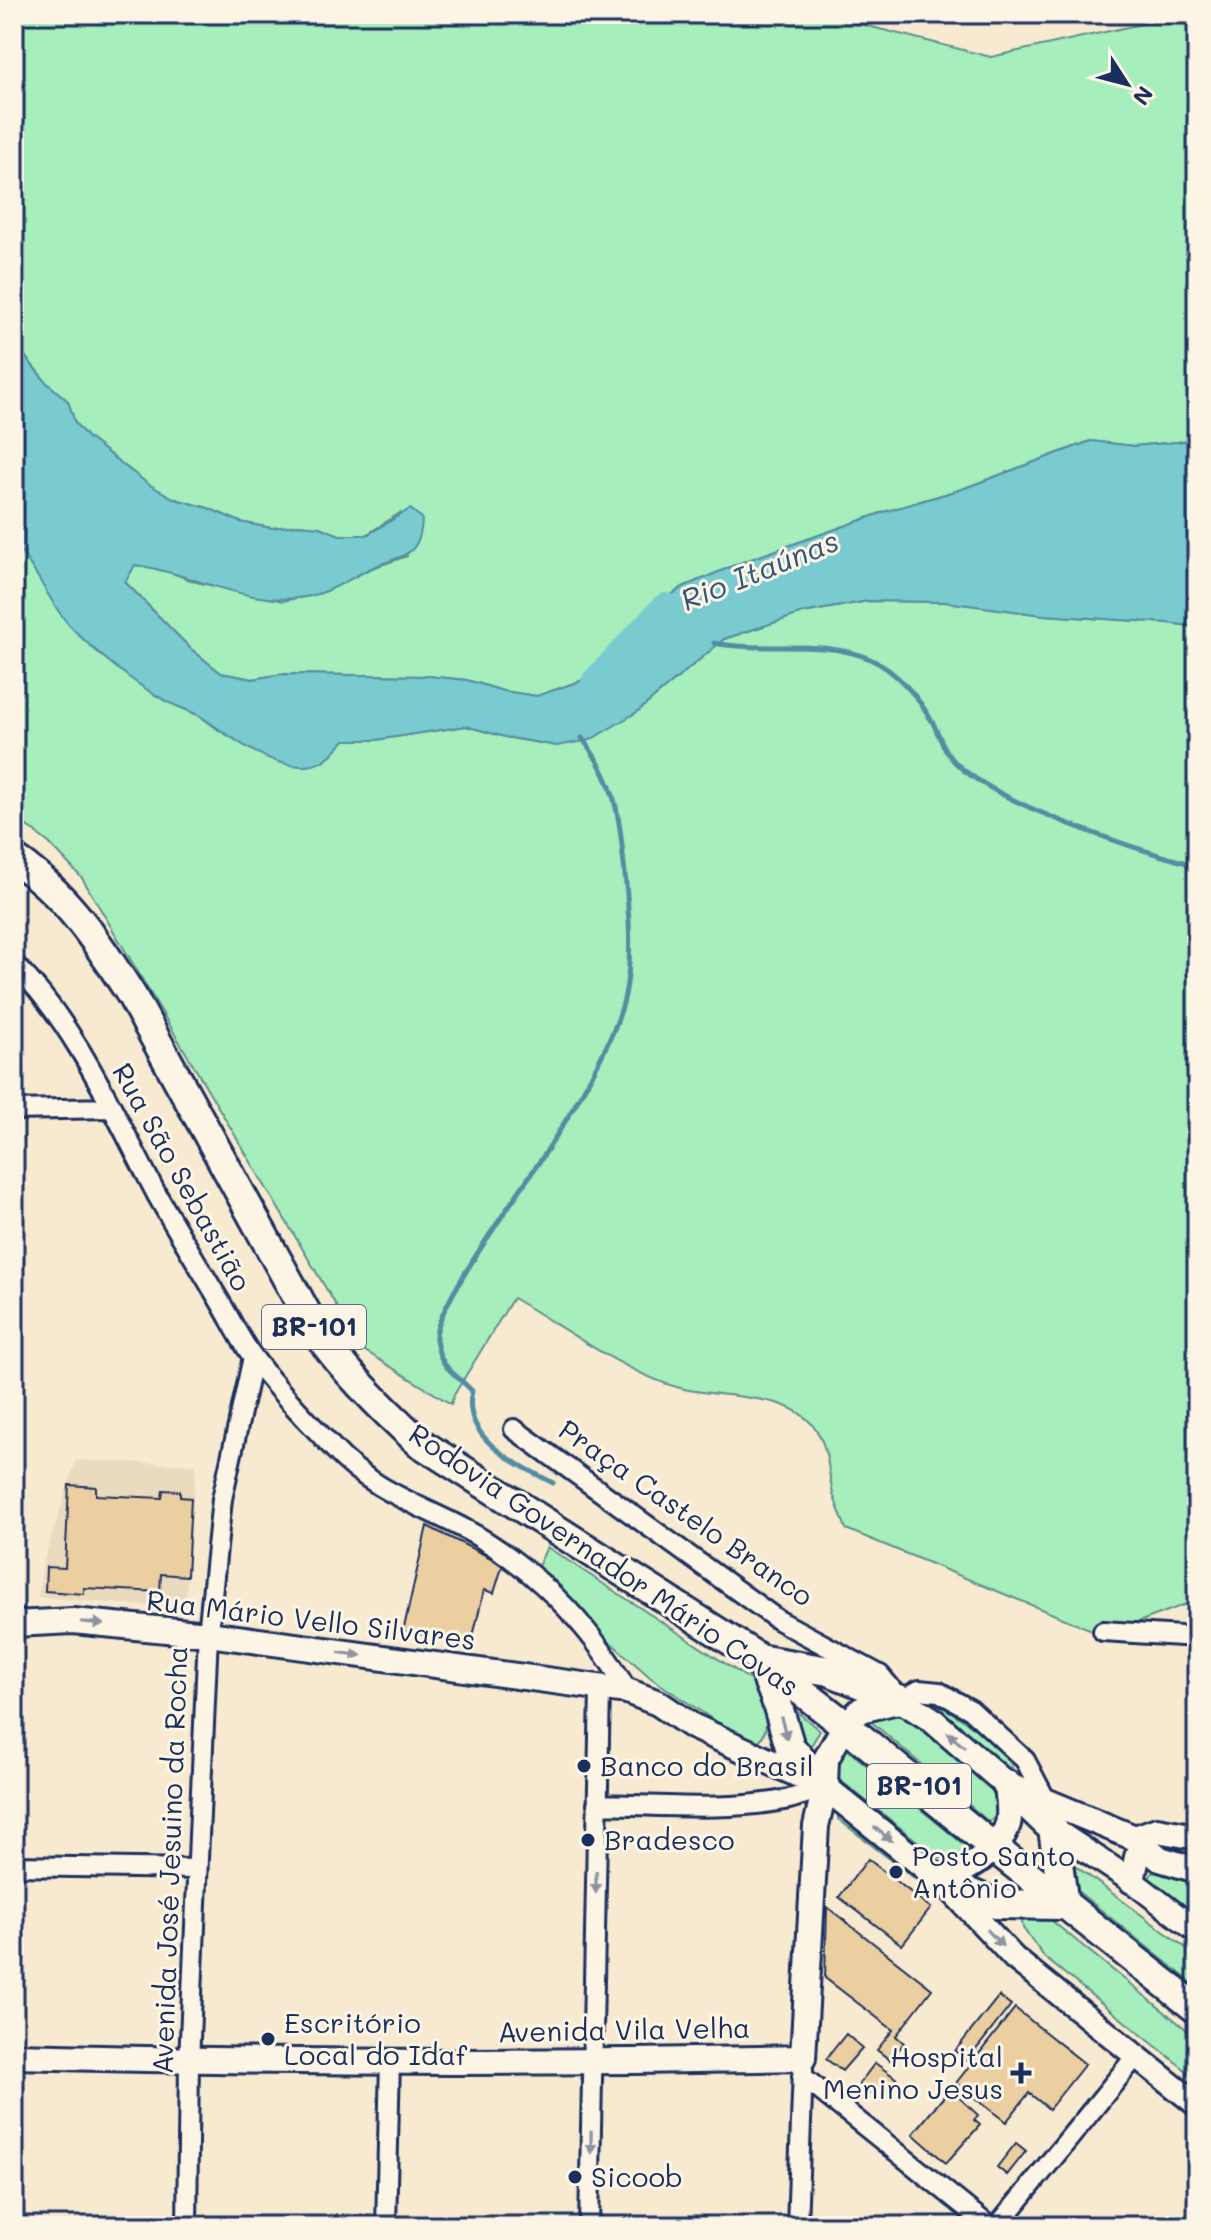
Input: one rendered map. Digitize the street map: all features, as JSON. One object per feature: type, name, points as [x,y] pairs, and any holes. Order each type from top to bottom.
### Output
[{"type":"highway","name":"Rodovia Governador Mário Covas","points":[[14,859],[34,872],[71,908],[102,948],[132,996],[316,1331],[342,1367],[379,1406],[420,1443],[760,1659],[1197,2009]]},
{"type":"highway","points":[[760,1659],[829,1671],[901,1700]]},
{"type":"highway","points":[[760,1659],[790,1747],[825,1787]]},
{"type":"highway","points":[[942,1881],[995,1904],[1064,1905],[1051,1816],[1007,1785]]},
{"type":"main road","name":"Rua Mário Vello Silvares","points":[[14,1624],[73,1621],[208,1634],[627,1691],[658,1703],[692,1726],[825,1787]]},
{"type":"main road","points":[[803,2067],[816,1826],[825,1787],[826,1759],[845,1725],[861,1710],[901,1700]]},
{"type":"main road","name":"Praça Castelo Branco","points":[[901,1700],[931,1719],[1007,1785]]},
{"type":"main road","points":[[825,1787],[942,1881],[976,1863],[993,1847],[1009,1822],[1007,1785]]},
{"type":"main road","points":[[1051,1816],[1139,1842],[1160,1859],[1197,1870]]},
{"type":"main road","points":[[1132,1881],[1139,1842],[1157,1830],[1197,1837]]},
{"type":"main road","name":"Avenida Vila Velha","points":[[14,2056],[189,2061],[593,2062],[803,2067]]},
{"type":"street","name":"Rua São Sebastião","points":[[14,964],[35,984],[69,1035],[176,1229],[253,1357],[336,1452],[365,1477],[394,1496],[461,1528],[518,1563],[592,1635],[612,1662],[627,1691]]},
{"type":"street","points":[[14,1110],[110,1108]]},
{"type":"street","name":"Avenida José Jesuino da Rocha","points":[[187,2226],[189,2061],[208,1634],[222,1499],[253,1357]]},
{"type":"street","name":"Praça Castelo Branco","points":[[514,1429],[778,1620],[880,1675],[901,1700]]},
{"type":"street","points":[[1103,1631],[1197,1637]]},
{"type":"street","points":[[589,2226],[600,1689]]},
{"type":"street","points":[[901,1700],[919,1690],[939,1692],[971,1710],[1025,1760],[1051,1816],[1197,1931]]},
{"type":"street","points":[[597,1804],[762,1803],[791,1799],[825,1787]]},
{"type":"street","points":[[14,1866],[196,1869]]},
{"type":"street","points":[[942,1881],[1014,1958],[1197,2105]]},
{"type":"street","points":[[998,2226],[1136,2056]]},
{"type":"street","points":[[386,2226],[390,2061]]},
{"type":"street","points":[[797,2226],[803,2067]]},
{"type":"street","points":[[803,2067],[989,2226]]},
{"type":"shaded area","points":[[76,1460],[196,1465],[185,1609],[38,1597],[43,1564]]},
{"type":"green space","points":[[14,14],[820,14],[991,57],[1197,14],[1197,440],[1134,446],[1090,441],[962,489],[884,512],[740,563],[683,587],[650,610],[633,648],[586,679],[537,696],[503,691],[467,680],[428,676],[282,674],[253,679],[221,673],[191,649],[125,582],[135,565],[283,601],[321,593],[372,568],[407,556],[400,513],[366,535],[339,535],[319,527],[298,525],[272,528],[240,522],[208,508],[175,499],[148,484],[87,437],[75,423],[68,401],[46,382],[14,343]]},
{"type":"green space","points":[[14,544],[165,701],[200,716],[220,731],[269,758],[324,762],[345,740],[376,740],[466,726],[557,746],[637,712],[724,639],[803,613],[868,601],[946,602],[1043,615],[1197,627],[1197,1600],[1104,1635],[846,1529],[833,1494],[823,1445],[805,1417],[773,1402],[696,1391],[660,1382],[617,1361],[513,1298],[451,1404],[362,1349],[82,878],[49,843],[14,816]]},
{"type":"green space","points":[[547,1547],[755,1683],[766,1717],[760,1740],[752,1746],[651,1678],[601,1634],[537,1568]]},
{"type":"green space","points":[[934,1702],[992,1742],[1010,1762],[1014,1773],[928,1705]]},
{"type":"green space","points":[[793,1708],[820,1731],[807,1752]]},
{"type":"green space","points":[[903,1712],[995,1789],[997,1811],[993,1819],[989,1822],[869,1720],[875,1714]]},
{"type":"green space","points":[[843,1746],[968,1848],[953,1858],[936,1856],[836,1777],[834,1764]]},
{"type":"green space","points":[[843,1813],[931,1885],[927,1888],[838,1819],[838,1815]]},
{"type":"green space","points":[[1069,1865],[1078,1868],[1197,1956],[1197,1987],[1076,1890]]},
{"type":"green space","points":[[1159,1871],[1197,1882],[1197,1918],[1149,1878]]},
{"type":"green space","points":[[1025,1916],[1047,1917],[1197,2038],[1197,2079],[1045,1958],[1023,1928]]},
{"type":"water","points":[[14,343],[46,382],[68,401],[75,423],[87,437],[148,484],[175,499],[208,508],[240,522],[271,528],[298,525],[319,527],[340,535],[367,535],[410,509],[422,518],[418,541],[407,554],[371,568],[328,591],[297,598],[274,599],[251,595],[135,565],[125,582],[191,649],[221,673],[253,679],[282,674],[428,676],[467,680],[503,691],[537,696],[586,679],[633,648],[650,610],[683,587],[740,563],[884,512],[962,489],[1091,441],[1134,446],[1197,440],[1197,627],[1043,615],[946,602],[868,601],[803,613],[724,639],[637,712],[590,740],[557,746],[466,726],[376,740],[345,740],[321,762],[308,766],[274,761],[198,715],[153,694],[116,668],[65,620],[14,544]]},
{"type":"building","points":[[69,1485],[96,1487],[96,1495],[162,1498],[163,1490],[180,1491],[180,1497],[191,1498],[187,1576],[161,1574],[160,1592],[84,1588],[84,1594],[45,1591],[46,1567],[65,1568]]},
{"type":"building","points":[[427,1526],[503,1564],[494,1593],[484,1590],[472,1641],[403,1632]]},
{"type":"building","points":[[868,1859],[931,1908],[902,1945],[839,1897]]},
{"type":"building","points":[[827,1907],[932,1989],[896,2036],[904,2043],[890,2060],[877,2050],[893,2030],[825,1978]]},
{"type":"building","points":[[999,1996],[1011,2005],[967,2061],[955,2051]]},
{"type":"building","name":"Hospital Menino Jesus","points":[[1015,2008],[1085,2064],[1049,2109],[1029,2093],[1006,2122],[956,2083]]},
{"type":"building","points":[[846,2034],[862,2048],[842,2071],[826,2059]]},
{"type":"building","points":[[875,2063],[897,2079],[880,2101],[859,2084]]},
{"type":"building","points":[[950,2089],[978,2115],[974,2120],[980,2125],[946,2163],[913,2134]]},
{"type":"building","points":[[1016,2143],[1026,2151],[1007,2175],[997,2167]]},
{"type":"waterway","name":"Rio Itaúnas","points":[[597,683],[666,609]]},
{"type":"waterway","points":[[714,643],[753,647],[813,647],[870,659],[889,671],[914,695],[933,723],[944,748],[973,777],[1032,809],[1068,824],[1197,866]]},
{"type":"waterway","points":[[553,1483],[509,1458],[483,1436],[471,1408],[472,1391],[444,1363],[436,1339],[439,1324],[464,1275],[546,1152],[592,1075],[612,1033],[625,995],[630,934],[618,818],[603,771],[582,738]]},
{"type":"place","name":"Banco do Brasil","points":[[584,1766]]},
{"type":"place","name":"Bradesco","points":[[588,1840]]},
{"type":"place","name":"Posto Santo Antônio","points":[[896,1872]]},
{"type":"place","name":"Escritório Local do Idaf","points":[[268,2039]]},
{"type":"place","name":"Hospital Menino Jesus","points":[[1021,2073]]},
{"type":"place","name":"Sicoob","points":[[575,2177]]}]
